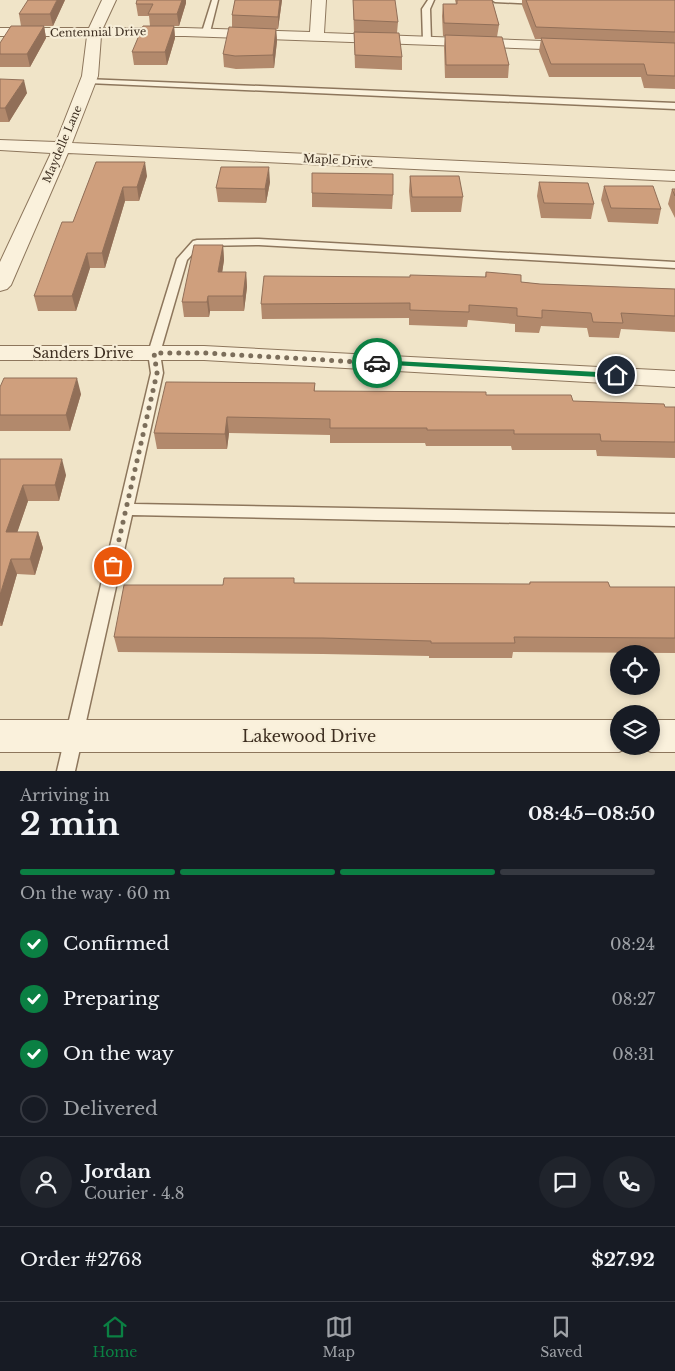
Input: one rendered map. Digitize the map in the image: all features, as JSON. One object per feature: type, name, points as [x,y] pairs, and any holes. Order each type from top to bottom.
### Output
[{"type":"street","name":"Maydelle Lane","points":[[0,285],[62,148],[88,82],[94,32],[109,0]]},
{"type":"street","points":[[317,36],[319,0]]},
{"type":"street","name":"Centennial Drive","points":[[0,32],[206,32],[586,47]]},
{"type":"street","name":"Maple Drive","points":[[0,145],[675,176]]},
{"type":"street","name":"Sanders Drive","points":[[0,353],[204,353],[675,379]]},
{"type":"street","name":"Lakewood Drive","points":[[0,736],[610,736]]},
{"type":"street","points":[[660,736],[675,736]]},
{"type":"lane","points":[[206,32],[215,0]]},
{"type":"lane","points":[[427,41],[426,10],[432,0]]},
{"type":"lane","points":[[495,0],[548,2]]},
{"type":"lane","points":[[88,82],[675,106]]},
{"type":"lane","points":[[66,771],[157,373],[154,353],[182,260],[197,243],[259,242],[675,265]]},
{"type":"lane","points":[[126,509],[675,520]]},
{"type":"building","points":[[28,0],[57,0],[50,14],[19,14]]},
{"type":"building","points":[[137,0],[182,0],[177,14],[148,14],[153,4],[136,4]]},
{"type":"building","points":[[235,0],[280,0],[278,17],[232,15]]},
{"type":"building","points":[[353,0],[395,0],[398,22],[354,20]]},
{"type":"building","points":[[457,0],[492,0],[499,25],[444,23],[443,4],[457,4]]},
{"type":"building","points":[[526,0],[675,0],[675,32],[536,27]]},
{"type":"building","points":[[11,26],[44,26],[27,54],[0,54],[0,43]]},
{"type":"building","points":[[143,26],[174,26],[165,52],[132,52]]},
{"type":"building","points":[[229,27],[276,29],[273,55],[235,56],[223,54]]},
{"type":"building","points":[[354,32],[399,33],[402,57],[355,55]]},
{"type":"building","points":[[445,35],[502,37],[509,65],[446,65]]},
{"type":"building","points":[[541,38],[675,43],[675,76],[647,75],[644,64],[551,64]]},
{"type":"building","points":[[0,79],[24,80],[5,108],[0,108]]},
{"type":"building","points":[[96,162],[145,162],[137,187],[123,187],[102,253],[87,253],[72,296],[34,296],[62,222],[73,222]]},
{"type":"building","points":[[221,167],[269,167],[265,189],[216,188]]},
{"type":"building","points":[[312,173],[393,174],[393,195],[312,193]]},
{"type":"building","points":[[410,176],[459,176],[463,197],[412,197]]},
{"type":"building","points":[[539,182],[588,183],[594,204],[544,203]]},
{"type":"building","points":[[604,186],[653,186],[661,209],[611,208]]},
{"type":"building","points":[[194,245],[223,245],[218,272],[246,272],[243,296],[208,296],[207,302],[182,302]]},
{"type":"building","points":[[486,272],[521,275],[521,282],[540,284],[675,289],[675,316],[621,313],[623,323],[593,322],[591,313],[542,310],[542,318],[517,316],[517,308],[469,305],[469,312],[410,310],[410,303],[261,304],[264,276],[410,277],[410,275],[486,277]]},
{"type":"building","points":[[4,378],[77,378],[66,415],[0,415],[0,387]]},
{"type":"building","points":[[166,382],[315,383],[314,391],[486,392],[486,395],[571,395],[573,401],[664,404],[665,407],[675,407],[675,442],[601,441],[600,434],[514,434],[514,430],[330,428],[330,419],[227,417],[225,434],[154,433]]},
{"type":"building","points":[[0,459],[62,459],[55,485],[23,485],[6,532],[38,532],[30,559],[11,559],[0,595]]},
{"type":"building","points":[[224,578],[294,578],[294,583],[530,584],[530,582],[608,582],[610,587],[675,587],[675,638],[514,637],[515,643],[431,643],[431,641],[323,638],[114,637],[124,585],[223,585]]},
{"type":"way so far","points":[[113,566],[157,373],[154,353],[204,353],[377,363]]},
{"type":"route","points":[[377,363],[616,375]]}]
